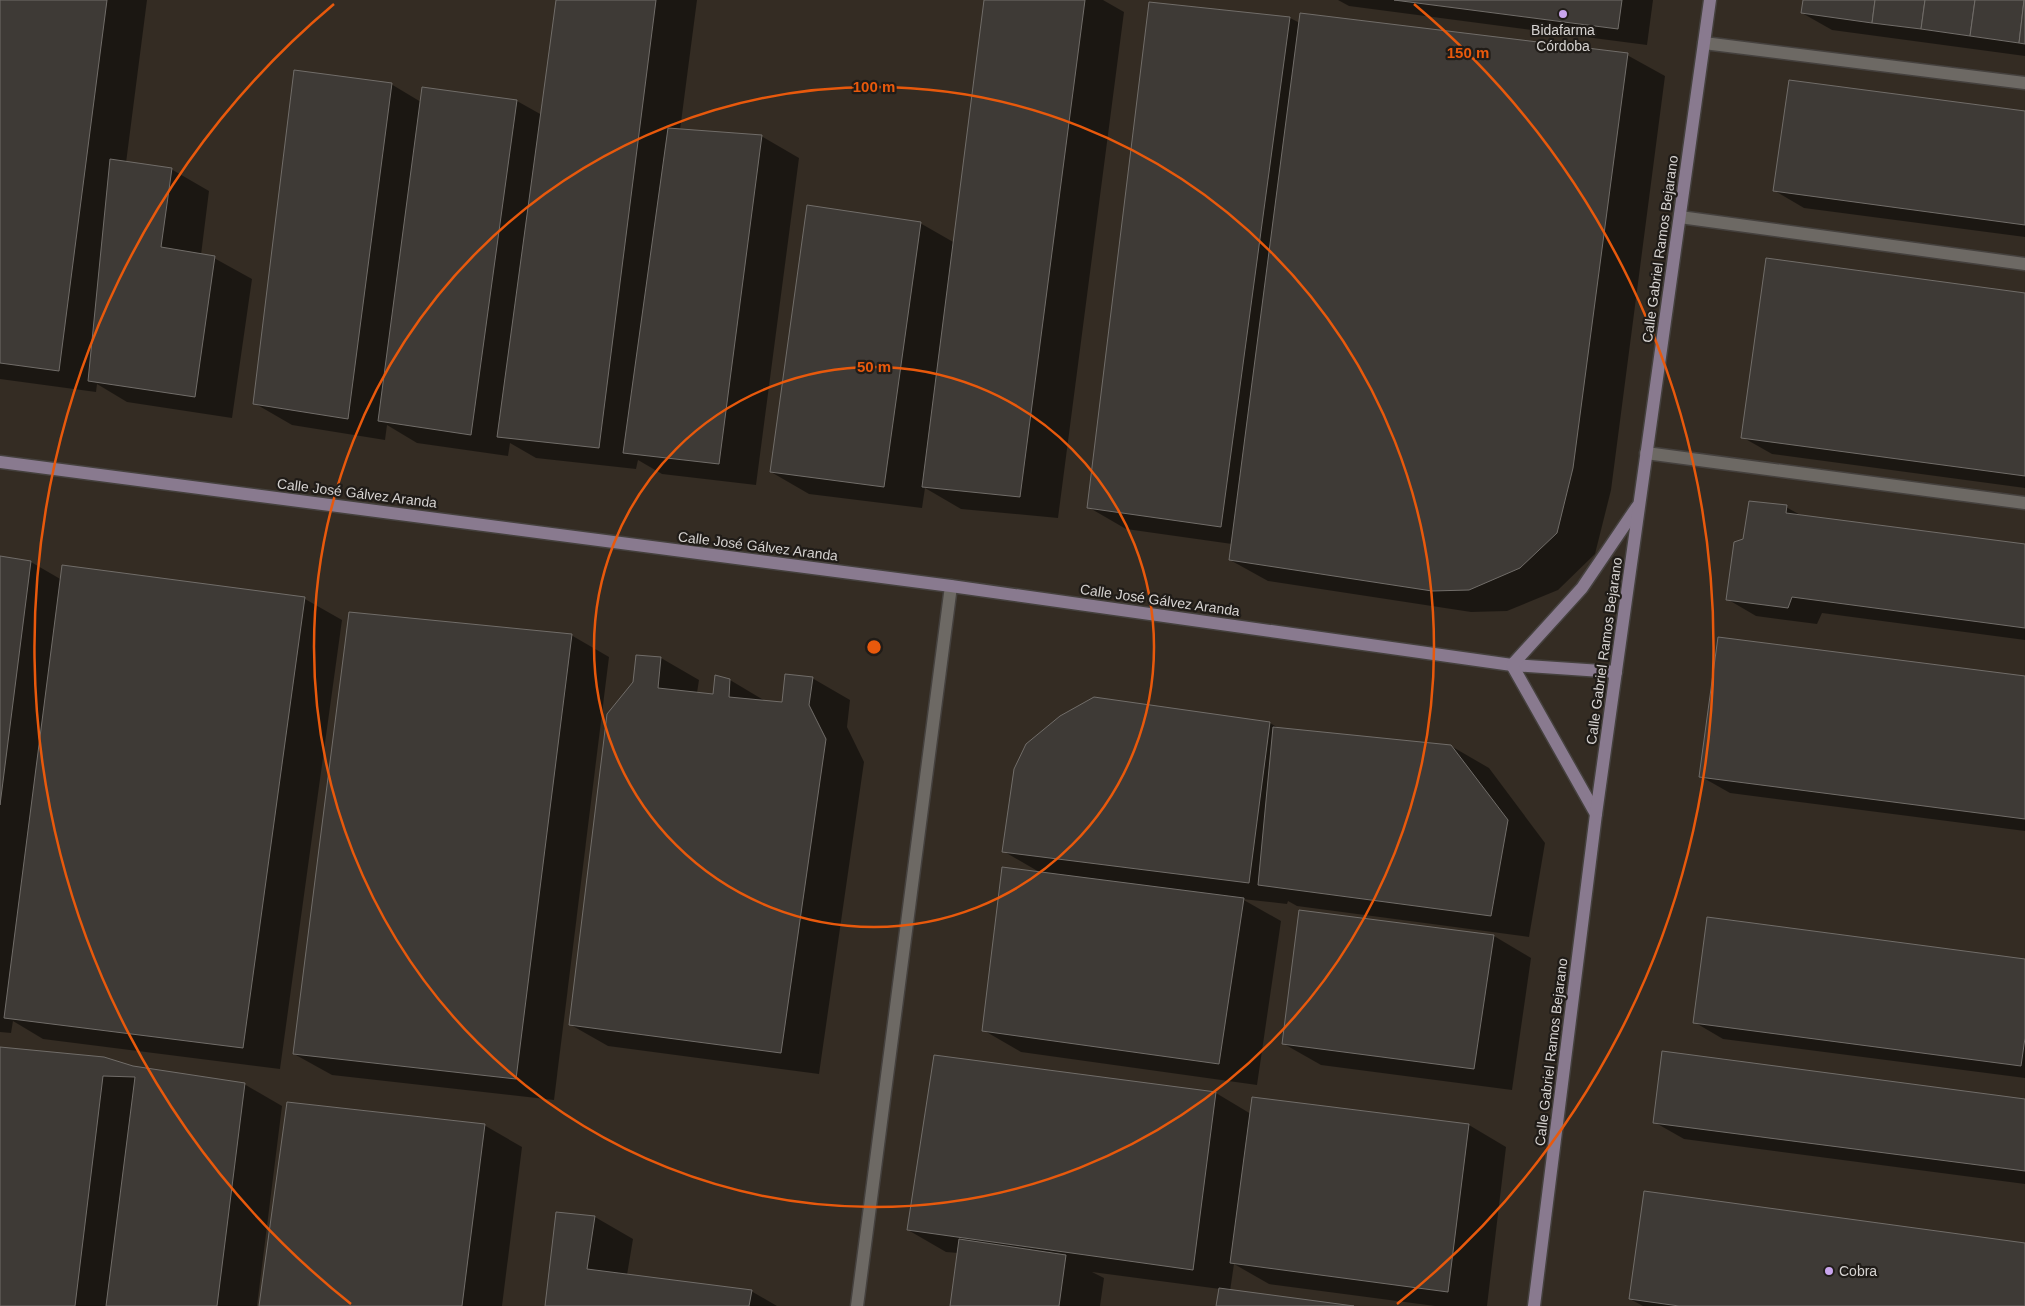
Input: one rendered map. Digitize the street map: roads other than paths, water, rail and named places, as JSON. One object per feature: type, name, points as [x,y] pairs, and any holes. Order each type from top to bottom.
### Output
[{"type":"street","name":"Calle Gabriel Ramos Bejarano","points":[[1534,1306],[1596,814],[1710,0]]},
{"type":"street","points":[[1704,43],[2025,84]]},
{"type":"street","points":[[1680,217],[2025,264]]},
{"type":"street","points":[[1646,453],[2025,503]]},
{"type":"street","name":"Calle José Gálvez Aranda","points":[[0,462],[951,586],[1512,665],[1616,672]]},
{"type":"street","points":[[1596,814],[1512,665],[1582,588],[1639,505]]},
{"type":"street","points":[[857,1306],[951,586]]},
{"type":"place","name":"Bidafarma Córdoba","points":[[1563,14]]},
{"type":"place","name":"Cobra","points":[[1829,1271]]}]
